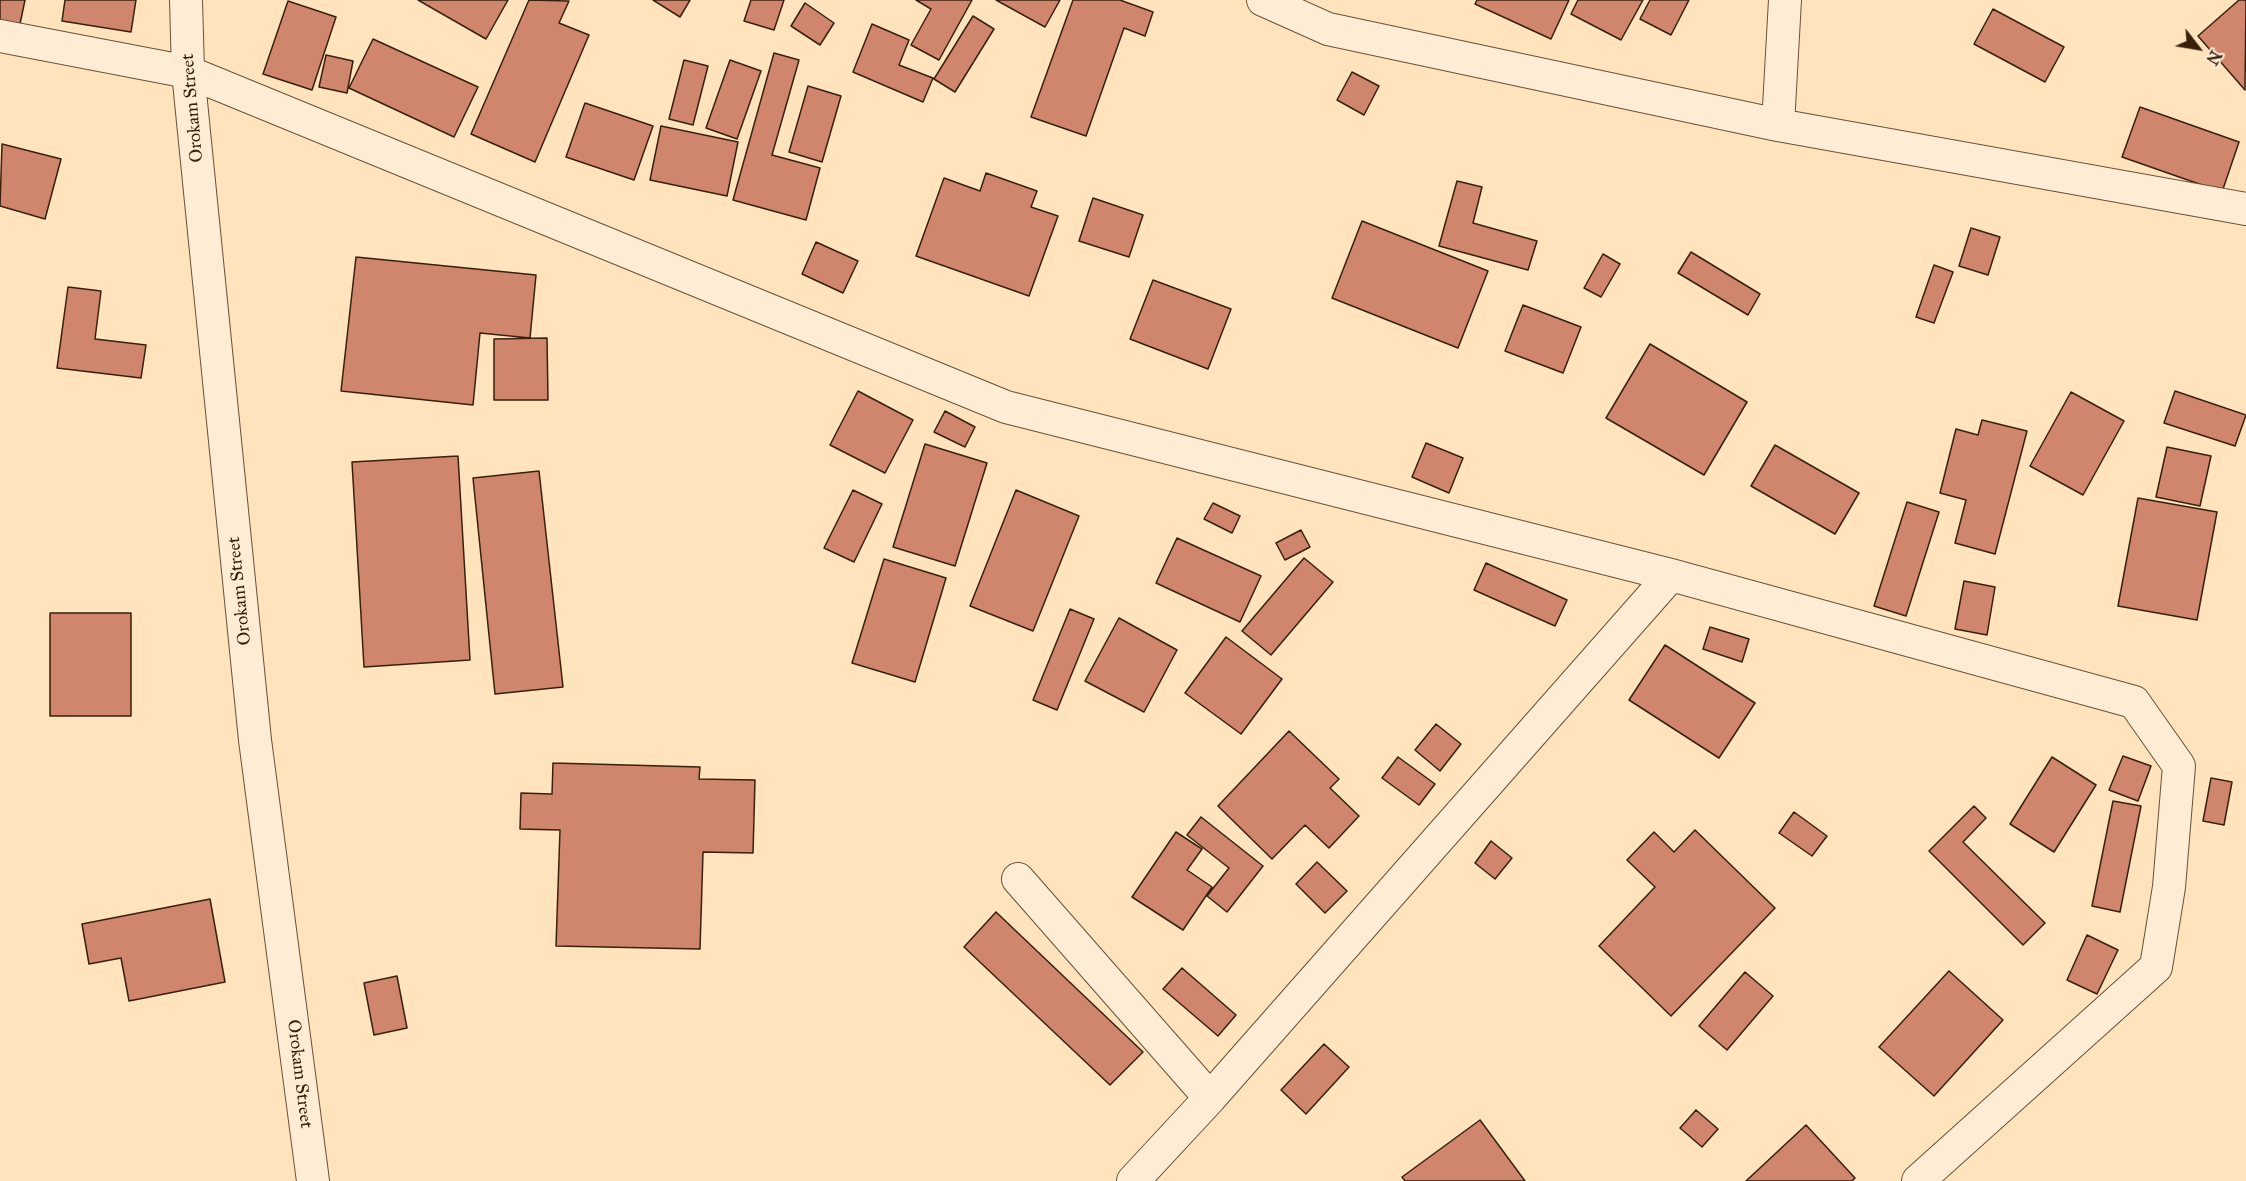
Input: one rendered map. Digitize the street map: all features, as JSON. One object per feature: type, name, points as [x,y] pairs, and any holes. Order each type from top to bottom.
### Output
[{"type":"street","name":"Orokam Street","points":[[186,0],[188,72],[255,740],[313,1181]]},
{"type":"street","points":[[1263,0],[1328,29],[1778,125],[2246,209]]},
{"type":"street","points":[[1778,125],[1785,0]]},
{"type":"street","points":[[0,36],[188,72],[1006,407],[1671,574],[2134,702],[2179,766],[2169,887],[2156,967],[1918,1181]]},
{"type":"street","points":[[1133,1181],[1210,1098],[1671,574]]},
{"type":"street","points":[[1018,879],[1210,1098]]},
{"type":"building","points":[[0,0],[25,0],[20,24],[0,21]]},
{"type":"building","points":[[65,0],[136,0],[131,32],[62,21]]},
{"type":"building","points":[[418,0],[508,0],[486,39]]},
{"type":"building","points":[[529,0],[569,1],[559,23],[589,35],[535,162],[471,134]]},
{"type":"building","points":[[653,0],[690,0],[680,17]]},
{"type":"building","points":[[751,0],[784,0],[774,30],[744,21]]},
{"type":"building","points":[[916,0],[972,0],[939,60],[911,45],[931,9]]},
{"type":"building","points":[[996,0],[1060,0],[1045,27]]},
{"type":"building","points":[[1073,0],[1120,0],[1153,12],[1145,36],[1124,28],[1086,136],[1031,117]]},
{"type":"building","points":[[1477,0],[1569,0],[1551,39],[1475,4]]},
{"type":"building","points":[[1578,0],[1643,0],[1621,40],[1571,14]]},
{"type":"building","points":[[1650,0],[1689,0],[1671,35],[1640,19]]},
{"type":"building","points":[[2239,0],[2246,0],[2245,90],[2198,36]]},
{"type":"building","points":[[288,1],[336,17],[312,90],[263,74]]},
{"type":"building","points":[[805,3],[834,23],[820,45],[791,26]]},
{"type":"building","points":[[1993,9],[2064,47],[2045,82],[1974,44]]},
{"type":"building","points":[[973,16],[994,29],[955,92],[934,79]]},
{"type":"building","points":[[872,24],[909,40],[899,65],[933,78],[923,102],[853,72]]},
{"type":"building","points":[[373,39],[478,87],[454,137],[349,88]]},
{"type":"building","points":[[774,53],[799,60],[772,155],[820,168],[806,220],[733,200]]},
{"type":"building","points":[[326,55],[353,61],[347,93],[319,87]]},
{"type":"building","points":[[684,60],[708,66],[693,125],[669,119]]},
{"type":"building","points":[[730,60],[761,71],[737,139],[706,128]]},
{"type":"building","points":[[1352,72],[1379,86],[1364,115],[1337,100]]},
{"type":"building","points":[[808,86],[841,96],[822,162],[789,152]]},
{"type":"building","points":[[585,103],[653,126],[634,180],[566,157]]},
{"type":"building","points":[[2140,107],[2239,142],[2222,192],[2122,157]]},
{"type":"building","points":[[661,126],[738,142],[727,196],[650,180]]},
{"type":"building","points":[[2,144],[61,159],[45,219],[0,206]]},
{"type":"building","points":[[986,173],[1037,191],[1031,207],[1058,216],[1029,296],[916,256],[944,178],[980,191]]},
{"type":"building","points":[[1457,181],[1482,187],[1473,223],[1537,241],[1528,270],[1439,246]]},
{"type":"building","points":[[1093,198],[1143,215],[1129,257],[1079,241]]},
{"type":"building","points":[[1362,221],[1488,271],[1458,348],[1332,298]]},
{"type":"building","points":[[1971,228],[2000,237],[1988,275],[1959,266]]},
{"type":"building","points":[[816,242],[858,261],[843,293],[802,274]]},
{"type":"building","points":[[1691,252],[1760,294],[1748,315],[1678,273]]},
{"type":"building","points":[[1603,254],[1620,264],[1601,297],[1584,288]]},
{"type":"building","points":[[356,257],[536,275],[530,338],[480,333],[473,405],[341,391]]},
{"type":"building","points":[[1934,265],[1953,272],[1934,323],[1916,317]]},
{"type":"building","points":[[1153,280],[1231,309],[1208,369],[1130,339]]},
{"type":"building","points":[[68,287],[101,291],[95,339],[146,345],[141,378],[57,368]]},
{"type":"building","points":[[1523,305],[1581,327],[1563,373],[1505,351]]},
{"type":"building","points":[[547,338],[548,400],[494,400],[494,339]]},
{"type":"building","points":[[1650,344],[1747,402],[1704,475],[1606,418]]},
{"type":"building","points":[[858,391],[913,420],[885,473],[830,445]]},
{"type":"building","points":[[2175,391],[2246,415],[2235,446],[2164,423]]},
{"type":"building","points":[[2071,392],[2124,421],[2083,495],[2030,466]]},
{"type":"building","points":[[945,411],[975,427],[965,447],[934,432]]},
{"type":"building","points":[[1982,420],[2027,431],[1995,554],[1955,543],[1966,500],[1940,493],[1956,429],[1978,435]]},
{"type":"building","points":[[1426,443],[1463,458],[1449,493],[1412,477]]},
{"type":"building","points":[[925,444],[987,463],[955,566],[893,547]]},
{"type":"building","points":[[1775,445],[1859,493],[1835,534],[1751,486]]},
{"type":"building","points":[[2167,447],[2211,456],[2200,506],[2156,497]]},
{"type":"building","points":[[458,456],[470,660],[364,667],[352,462]]},
{"type":"building","points":[[539,471],[563,687],[495,694],[473,478]]},
{"type":"building","points":[[853,490],[882,504],[854,562],[824,548]]},
{"type":"building","points":[[1016,490],[1079,516],[1033,631],[970,606]]},
{"type":"building","points":[[2138,498],[2217,512],[2197,620],[2118,606]]},
{"type":"building","points":[[1907,502],[1939,512],[1906,616],[1874,606]]},
{"type":"building","points":[[1213,503],[1240,516],[1232,533],[1204,519]]},
{"type":"building","points":[[1301,530],[1310,547],[1285,560],[1276,543]]},
{"type":"building","points":[[1177,538],[1261,576],[1240,622],[1156,583]]},
{"type":"building","points":[[1304,558],[1333,582],[1271,655],[1242,631]]},
{"type":"building","points":[[884,559],[946,578],[915,682],[852,663]]},
{"type":"building","points":[[1486,563],[1567,600],[1555,626],[1474,590]]},
{"type":"building","points":[[1964,581],[1995,587],[1987,635],[1955,629]]},
{"type":"building","points":[[1070,609],[1094,619],[1057,710],[1033,700]]},
{"type":"building","points":[[50,613],[131,613],[131,716],[50,716]]},
{"type":"building","points":[[1119,618],[1177,650],[1144,712],[1085,681]]},
{"type":"building","points":[[1710,627],[1749,639],[1742,662],[1703,649]]},
{"type":"building","points":[[1226,637],[1282,679],[1241,734],[1185,693]]},
{"type":"building","points":[[1665,645],[1755,703],[1719,758],[1629,700]]},
{"type":"building","points":[[1436,724],[1461,744],[1440,771],[1415,750]]},
{"type":"building","points":[[1289,731],[1339,779],[1330,788],[1359,816],[1329,848],[1305,825],[1272,859],[1218,806]]},
{"type":"building","points":[[2123,756],[2151,766],[2138,801],[2109,790]]},
{"type":"building","points":[[1398,757],[1435,784],[1419,805],[1382,778]]},
{"type":"building","points":[[2052,757],[2096,785],[2054,852],[2010,824]]},
{"type":"building","points":[[553,763],[700,767],[699,779],[755,780],[753,853],[703,852],[700,949],[556,946],[560,830],[520,829],[521,793],[552,794]]},
{"type":"building","points":[[2211,778],[2232,782],[2224,825],[2203,821]]},
{"type":"building","points":[[2113,801],[2141,806],[2120,912],[2092,906]]},
{"type":"building","points":[[1974,806],[1986,818],[1963,842],[2045,923],[2023,945],[1929,851]]},
{"type":"building","points":[[1794,812],[1827,836],[1812,856],[1779,833]]},
{"type":"building","points":[[1201,817],[1263,866],[1227,912],[1207,896],[1229,868],[1187,835]]},
{"type":"building","points":[[1695,830],[1775,908],[1671,1016],[1599,946],[1655,887],[1627,860],[1654,832],[1674,852]]},
{"type":"building","points":[[1176,832],[1202,849],[1187,870],[1212,887],[1183,930],[1132,897]]},
{"type":"building","points":[[1491,841],[1512,858],[1495,879],[1475,863]]},
{"type":"building","points":[[1317,862],[1347,891],[1325,913],[1296,884]]},
{"type":"building","points":[[210,899],[225,982],[129,1001],[121,958],[89,964],[82,924]]},
{"type":"building","points":[[996,912],[1143,1052],[1110,1085],[964,947]]},
{"type":"building","points":[[2087,935],[2118,950],[2097,994],[2067,980]]},
{"type":"building","points":[[1182,968],[1236,1015],[1218,1036],[1163,989]]},
{"type":"building","points":[[1949,971],[2003,1020],[1934,1096],[1879,1047]]},
{"type":"building","points":[[1745,972],[1773,996],[1727,1050],[1699,1026]]},
{"type":"building","points":[[397,976],[407,1028],[374,1035],[364,983]]},
{"type":"building","points":[[1324,1044],[1349,1067],[1306,1114],[1281,1090]]},
{"type":"building","points":[[1696,1110],[1718,1129],[1702,1147],[1680,1128]]},
{"type":"building","points":[[1480,1120],[1525,1181],[1405,1181],[1402,1177]]},
{"type":"building","points":[[1806,1125],[1855,1178],[1852,1181],[1746,1181]]}]
